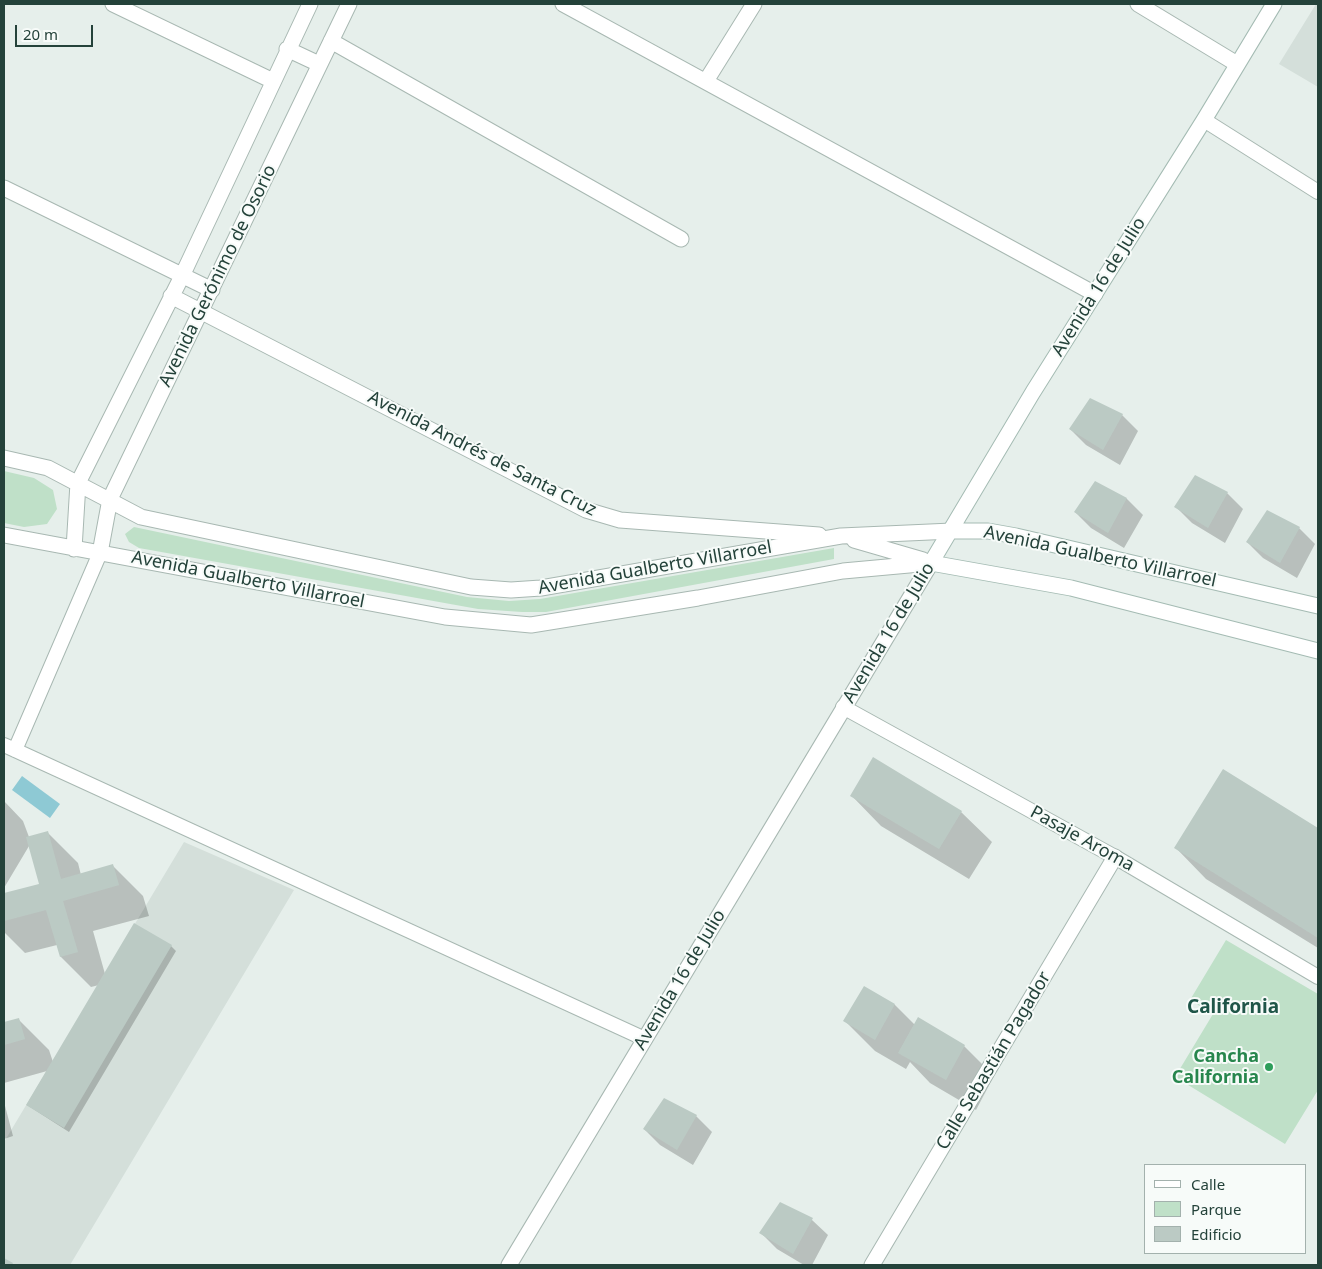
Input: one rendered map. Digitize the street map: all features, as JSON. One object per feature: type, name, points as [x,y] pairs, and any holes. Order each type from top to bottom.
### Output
[{"type":"street","points":[[113,4],[273,81]]},
{"type":"street","name":"Avenida Gerónimo de Osorio","points":[[74,549],[78,483],[182,276],[287,49],[310,4]]},
{"type":"street","name":"Avenida Gerónimo de Osorio","points":[[100,552],[110,499],[349,4]]},
{"type":"street","points":[[563,4],[1095,294]]},
{"type":"street","points":[[706,81],[754,4]]},
{"type":"street","points":[[1138,4],[1237,64]]},
{"type":"street","name":"Avenida 16 de Julio","points":[[509,1265],[843,707],[952,531],[1033,392],[1204,120],[1274,4]]},
{"type":"street","points":[[331,41],[681,240]]},
{"type":"street","points":[[287,49],[319,64]]},
{"type":"street","points":[[4,188],[212,290]]},
{"type":"street","name":"Avenida Andrés de Santa Cruz","points":[[171,296],[586,510],[620,520],[841,536],[932,563]]},
{"type":"street","name":"Avenida Gualberto Villarroel","points":[[4,458],[48,468],[141,517],[471,587],[511,590],[541,588],[841,536],[988,531],[1318,606]]},
{"type":"street","name":"Avenida Gualberto Villarroel","points":[[4,535],[444,617],[531,625],[698,598],[843,571],[932,563],[1071,588],[1318,651]]},
{"type":"street","name":"Calle Sebastián Pagador","points":[[872,1265],[1115,857]]},
{"type":"lane","points":[[1204,120],[1318,192]]},
{"type":"lane","points":[[100,552],[10,748],[646,1039]]},
{"type":"lane","name":"Pasaje Aroma","points":[[843,707],[1115,857],[1318,977]]},
{"type":"shaded area","points":[[1316,4],[1318,4],[1318,87],[1279,64]]},
{"type":"shaded area","points":[[184,842],[294,890],[70,1265],[4,1265],[4,1142]]},
{"type":"green space","points":[[4,471],[34,478],[53,490],[57,509],[47,524],[24,527],[4,523]]},
{"type":"green space","points":[[134,527],[467,597],[509,601],[540,599],[834,548],[834,559],[546,612],[522,612],[478,609],[139,548],[129,542],[125,534]]},
{"type":"green space","points":[[1226,940],[1318,994],[1318,1090],[1285,1144],[1175,1077],[1213,1014],[1190,1000]]},
{"type":"water","points":[[22,776],[60,804],[50,818],[12,790]]},
{"type":"building","points":[[1090,398],[1123,414],[1103,450],[1069,429]]},
{"type":"building","points":[[1195,475],[1228,492],[1208,528],[1174,507]]},
{"type":"building","points":[[1095,481],[1127,498],[1108,533],[1074,512]]},
{"type":"building","points":[[1267,510],[1300,527],[1280,563],[1246,542]]},
{"type":"building","points":[[873,757],[962,811],[939,849],[850,796]]},
{"type":"building","points":[[1223,769],[1318,828],[1318,938],[1174,848]]},
{"type":"building","points":[[48,831],[61,879],[113,864],[119,885],[63,901],[78,952],[60,957],[46,910],[4,921],[4,893],[39,884],[26,837]]},
{"type":"building","points":[[134,923],[172,945],[64,1128],[26,1105]]},
{"type":"building","points":[[864,986],[895,1004],[875,1040],[843,1021]]},
{"type":"building","points":[[918,1017],[965,1045],[946,1080],[898,1053]]},
{"type":"building","points":[[19,1018],[25,1039],[4,1045],[4,1022]]},
{"type":"building","points":[[664,1098],[697,1115],[677,1150],[643,1129]]},
{"type":"building","points":[[780,1202],[813,1218],[793,1254],[759,1233]]},
{"type":"building","points":[[4,1258],[13,1263],[12,1265],[4,1265]]},
{"type":"place","name":"Cancha California","points":[[1269,1067]]},
{"type":"district","name":"California","points":[[1233,1008]]}]
